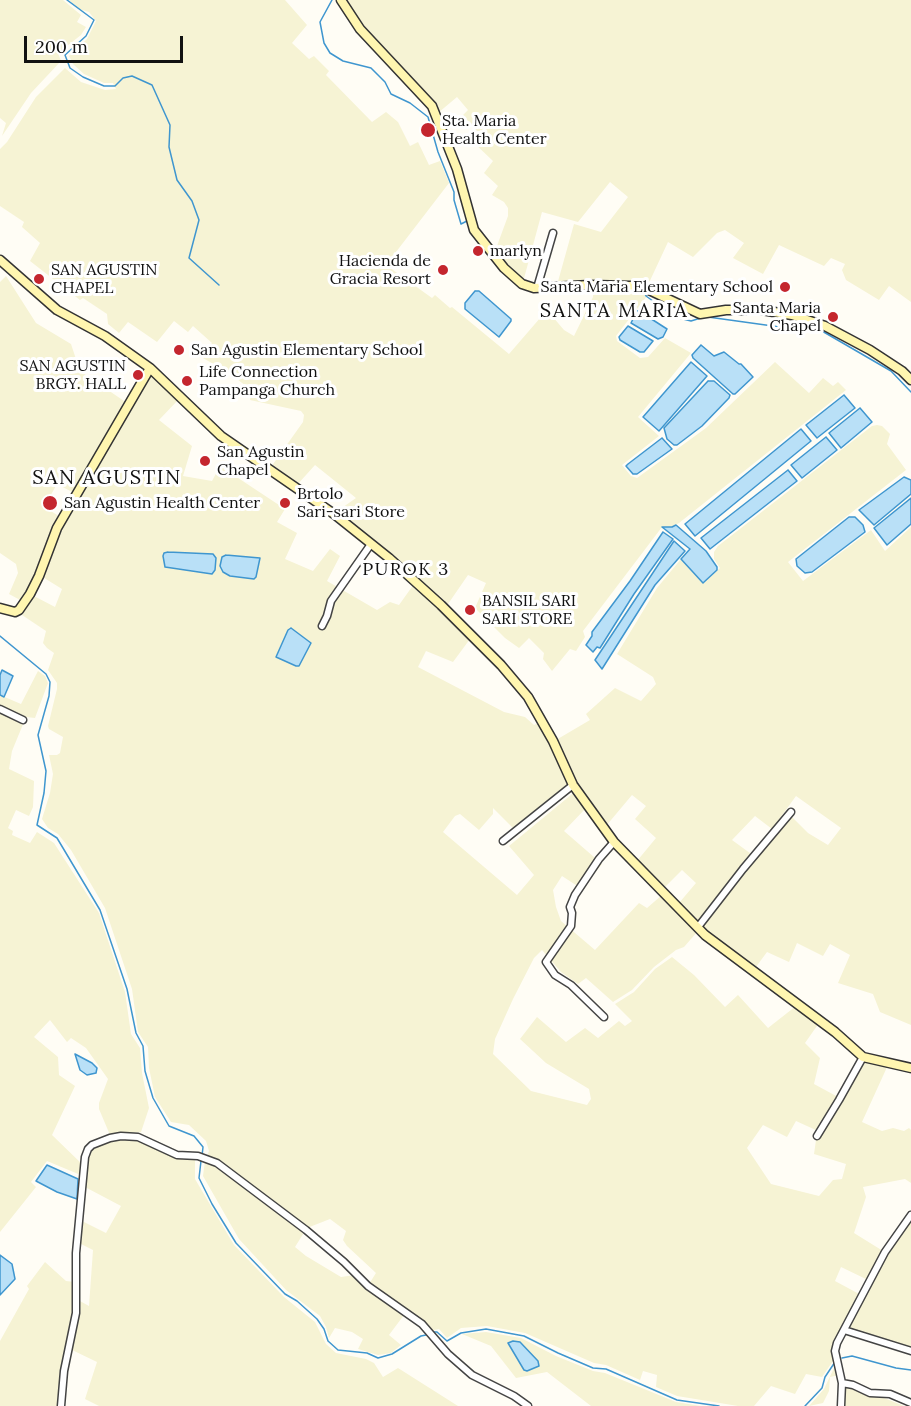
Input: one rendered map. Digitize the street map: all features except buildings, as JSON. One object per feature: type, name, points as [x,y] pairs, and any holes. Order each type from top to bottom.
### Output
[{"type":"street","points":[[341,0],[360,30],[432,106],[457,170],[474,230],[504,268],[522,284],[537,288],[590,285],[630,286],[649,290],[700,314],[726,310],[762,310],[792,315],[825,326],[870,350],[902,371],[911,380]]},
{"type":"street","points":[[537,288],[554,233]]},
{"type":"street","points":[[0,260],[57,310],[105,336],[150,368],[221,436],[295,486],[371,544],[441,605],[501,665],[528,697],[554,741],[573,785],[614,842],[698,927],[737,961],[835,1032],[863,1057],[911,1068]]},
{"type":"street","points":[[0,608],[15,612],[30,594],[57,528],[150,368]]},
{"type":"street","points":[[322,626],[331,601],[371,544]]},
{"type":"street","points":[[0,709],[23,720]]},
{"type":"street","points":[[503,842],[573,785]]},
{"type":"street","points":[[698,927],[791,812]]},
{"type":"street","points":[[604,1017],[571,985],[555,975],[546,962],[571,926],[570,907],[575,895],[599,859],[614,842]]},
{"type":"street","points":[[817,1136],[863,1057]]},
{"type":"street","points":[[61,1406],[64,1371],[74,1333],[76,1313],[76,1253],[85,1157],[92,1145],[110,1138],[138,1137],[177,1155],[198,1156],[217,1163],[306,1230],[368,1286],[422,1324],[448,1354],[472,1375],[514,1396],[528,1406]]},
{"type":"street","points":[[841,1406],[842,1383],[835,1350],[885,1252],[911,1215]]},
{"type":"street","points":[[844,1330],[911,1351]]},
{"type":"street","points":[[842,1383],[853,1385],[870,1393],[890,1394],[911,1403]]},
{"type":"shaded area","points":[[0,0],[63,0],[81,15],[77,22],[86,27],[81,35],[58,53],[61,61],[31,93],[2,136],[6,123],[0,118]]},
{"type":"shaded area","points":[[69,0],[285,0],[307,25],[292,43],[309,59],[314,56],[329,71],[326,75],[372,122],[386,112],[398,122],[410,146],[418,142],[429,165],[440,161],[449,183],[386,265],[432,298],[435,295],[450,308],[452,307],[509,354],[547,310],[564,330],[574,336],[593,297],[593,288],[630,287],[645,291],[647,296],[616,336],[617,341],[640,358],[648,357],[665,338],[691,353],[638,417],[659,436],[622,465],[631,476],[637,478],[706,428],[775,362],[809,393],[823,378],[833,386],[838,382],[846,390],[679,523],[672,527],[662,527],[583,631],[585,637],[576,651],[570,649],[552,671],[543,659],[544,653],[529,638],[519,648],[505,638],[475,608],[486,583],[468,575],[448,604],[442,604],[336,512],[356,498],[315,465],[297,485],[271,467],[303,422],[304,415],[301,411],[250,400],[251,390],[228,372],[201,357],[212,343],[193,326],[188,332],[174,321],[157,342],[128,322],[119,333],[108,324],[107,314],[83,298],[80,300],[30,261],[40,243],[22,227],[24,222],[0,206],[0,149],[36,97],[65,68],[81,82],[105,90],[116,89],[113,83],[104,83],[84,74],[73,64],[69,56],[87,39],[96,21],[89,12],[79,9]]},
{"type":"shaded area","points":[[343,0],[911,0],[911,302],[889,286],[879,300],[846,280],[842,270],[845,264],[831,258],[824,266],[779,245],[763,274],[733,258],[744,243],[725,230],[717,233],[693,257],[668,242],[647,287],[557,285],[574,224],[601,232],[628,197],[610,182],[578,222],[542,212],[523,282],[494,254],[508,216],[508,208],[504,202],[492,195],[498,186],[484,173],[493,161],[472,141],[477,132],[463,115],[468,110],[457,97],[438,113],[363,28]]},
{"type":"shaded area","points":[[6,276],[36,323],[71,344],[80,371],[127,403],[74,493],[57,484],[44,507],[59,516],[36,576],[22,601],[9,594],[18,573],[16,564],[0,553],[0,282]]},
{"type":"shaded area","points":[[150,373],[179,399],[159,420],[192,446],[183,476],[212,481],[220,466],[285,509],[277,522],[297,533],[285,559],[313,571],[330,549],[340,556],[327,581],[377,610],[390,602],[399,605],[414,584],[470,639],[453,662],[426,651],[418,667],[504,712],[525,717],[534,725],[540,722],[576,788],[518,833],[493,808],[493,814],[479,830],[460,814],[455,816],[443,832],[517,895],[534,875],[509,846],[577,790],[587,807],[564,831],[602,864],[582,889],[562,876],[553,890],[561,921],[595,950],[639,903],[647,908],[662,895],[698,931],[684,947],[676,950],[654,967],[632,990],[613,1002],[586,978],[578,984],[561,972],[542,950],[534,958],[513,999],[495,1039],[493,1054],[531,1091],[587,1105],[591,1099],[589,1089],[546,1063],[520,1039],[537,1017],[566,1042],[585,1028],[598,1038],[619,1021],[625,1026],[632,1021],[615,1004],[634,992],[655,969],[672,957],[694,975],[725,1007],[738,995],[768,1028],[796,1006],[819,1023],[805,1043],[820,1058],[814,1084],[838,1097],[818,1131],[796,1121],[787,1137],[763,1125],[747,1148],[771,1184],[819,1196],[833,1180],[842,1179],[846,1164],[814,1154],[816,1140],[863,1058],[888,1065],[862,1122],[882,1131],[893,1128],[911,1130],[911,1183],[905,1179],[863,1187],[866,1197],[854,1233],[883,1251],[868,1280],[841,1267],[835,1281],[861,1295],[835,1342],[835,1358],[822,1377],[806,1374],[795,1394],[771,1386],[754,1406],[738,1406],[677,1396],[656,1387],[657,1375],[643,1371],[640,1380],[525,1333],[487,1326],[461,1328],[447,1338],[439,1329],[429,1331],[369,1284],[376,1273],[347,1246],[343,1240],[346,1231],[330,1219],[307,1228],[207,1156],[209,1151],[206,1141],[189,1125],[171,1122],[155,1097],[149,1068],[148,1047],[138,1032],[132,989],[105,908],[71,850],[42,819],[53,774],[49,755],[60,753],[63,737],[49,729],[48,726],[57,689],[57,683],[48,670],[54,653],[43,643],[46,631],[22,615],[21,611],[32,595],[55,607],[62,589],[41,576],[58,529]]},
{"type":"shaded area","points":[[872,426],[882,426],[890,434],[887,444],[906,470],[788,562],[803,581],[871,530],[885,551],[911,527],[911,1025],[880,1012],[873,994],[838,983],[850,955],[830,944],[823,956],[797,943],[789,962],[767,952],[753,971],[701,928],[791,816],[808,833],[828,845],[841,828],[796,796],[772,829],[755,816],[732,840],[754,856],[698,923],[679,903],[696,883],[682,870],[663,889],[637,861],[656,838],[635,819],[646,806],[632,795],[606,826],[579,786],[556,740],[590,720],[586,714],[615,688],[641,701],[656,684],[653,677],[617,654],[657,588],[681,559],[704,583],[720,568],[714,559],[714,552],[718,546]]},
{"type":"shaded area","points":[[38,671],[45,676],[48,683],[35,718],[26,717],[12,751],[9,769],[34,781],[33,807],[29,816],[16,810],[8,828],[13,831],[12,835],[30,843],[37,832],[54,843],[99,913],[125,992],[131,1034],[140,1048],[149,1108],[141,1132],[110,1135],[99,1109],[108,1079],[86,1048],[71,1038],[67,1042],[50,1020],[34,1037],[58,1057],[59,1075],[75,1086],[52,1135],[83,1165],[83,1176],[47,1161],[31,1182],[36,1187],[0,1232],[0,695],[21,704]]},
{"type":"shaded area","points":[[139,1137],[164,1153],[178,1157],[195,1157],[195,1179],[234,1245],[284,1297],[315,1322],[326,1344],[336,1353],[366,1359],[374,1363],[383,1377],[398,1368],[458,1406],[99,1406],[85,1399],[97,1362],[70,1349],[78,1313],[78,1300],[89,1306],[93,1250],[79,1243],[82,1221],[106,1233],[121,1206],[85,1187],[89,1151],[111,1141]]},
{"type":"shaded area","points":[[205,1161],[215,1165],[305,1231],[295,1247],[306,1256],[341,1277],[355,1275],[404,1315],[389,1335],[401,1345],[391,1353],[378,1355],[358,1349],[363,1339],[352,1332],[335,1328],[329,1338],[320,1316],[286,1290],[239,1239],[203,1176]]},
{"type":"shaded area","points":[[911,1217],[911,1350],[846,1329],[886,1253]]},
{"type":"shaded area","points":[[45,1262],[66,1281],[75,1282],[74,1313],[59,1406],[0,1406],[0,1341],[29,1289],[27,1286]]},
{"type":"shaded area","points":[[486,1332],[521,1338],[593,1371],[605,1373],[676,1402],[701,1406],[591,1406],[547,1372],[516,1378],[491,1346],[462,1334]]},
{"type":"shaded area","points":[[836,1364],[839,1375],[830,1377],[829,1391],[823,1403],[809,1406],[824,1389]]},
{"type":"shaded area","points":[[844,1382],[904,1406],[843,1406]]},
{"type":"water","points":[[475,291],[479,291],[511,319],[499,337],[465,309],[465,303]]},
{"type":"water","points":[[637,311],[667,329],[663,337],[658,339],[631,323]]},
{"type":"water","points":[[628,326],[653,341],[644,352],[620,340],[619,337]]},
{"type":"water","points":[[701,345],[714,356],[724,352],[741,364],[753,377],[733,394],[693,358],[692,355]]},
{"type":"water","points":[[691,362],[707,376],[659,431],[643,417]]},
{"type":"water","points":[[708,381],[714,381],[730,395],[729,398],[702,426],[674,445],[667,439],[664,428]]},
{"type":"water","points":[[844,395],[855,408],[817,438],[806,425]]},
{"type":"water","points":[[860,408],[872,422],[841,448],[829,433]]},
{"type":"water","points":[[801,429],[811,441],[695,536],[685,524]]},
{"type":"water","points":[[826,437],[837,450],[802,478],[791,465]]},
{"type":"water","points":[[662,438],[672,449],[637,474],[633,474],[626,466]]},
{"type":"water","points":[[788,470],[797,481],[710,549],[701,538]]},
{"type":"water","points":[[904,477],[911,480],[911,494],[874,525],[859,510]]},
{"type":"water","points":[[911,498],[911,524],[887,545],[874,528]]},
{"type":"water","points":[[849,517],[855,517],[863,525],[865,532],[812,572],[805,573],[797,566],[796,559]]},
{"type":"water","points":[[676,525],[706,551],[717,567],[717,570],[703,583],[681,559],[690,549],[662,527]]},
{"type":"water","points":[[663,532],[673,539],[600,648],[597,647],[593,652],[586,645],[592,632]]},
{"type":"water","points":[[674,541],[685,551],[655,585],[602,669],[595,660]]},
{"type":"water","points":[[168,552],[213,554],[216,558],[215,570],[212,574],[165,567],[163,556]]},
{"type":"water","points":[[226,555],[260,558],[256,577],[254,579],[230,576],[223,572],[220,566],[222,557]]},
{"type":"water","points":[[291,628],[311,643],[299,666],[276,657]]},
{"type":"water","points":[[2,670],[13,676],[4,697],[0,695]]},
{"type":"water","points":[[75,1054],[92,1063],[97,1068],[96,1073],[87,1075],[80,1070]]},
{"type":"water","points":[[47,1165],[78,1179],[77,1199],[36,1181]]},
{"type":"water","points":[[0,1255],[12,1264],[15,1279],[0,1295]]},
{"type":"water","points":[[520,1342],[538,1361],[539,1366],[524,1370],[508,1343]]},
{"type":"waterway","points":[[67,0],[94,20],[86,36],[65,55],[70,68],[83,77],[104,86],[115,86],[123,78],[132,76],[152,85],[170,125],[169,147],[177,180],[192,201],[199,220],[189,258],[219,285]]},
{"type":"waterway","points":[[332,0],[320,22],[324,43],[330,53],[343,61],[371,68],[385,82],[391,94],[410,103],[428,117],[438,152],[454,192],[461,224],[467,221]]},
{"type":"waterway","points":[[644,292],[646,296],[675,317],[691,321],[704,317]]},
{"type":"waterway","points":[[708,317],[780,327],[796,325],[822,331],[891,371],[911,392]]},
{"type":"waterway","points":[[0,636],[46,674],[50,682],[49,696],[38,735],[46,771],[37,825],[57,838],[100,910],[127,989],[136,1033],[143,1046],[145,1071],[153,1098],[169,1126],[194,1136],[203,1147],[202,1156]]},
{"type":"waterway","points":[[201,1161],[199,1178],[236,1243],[285,1294],[297,1301],[317,1319],[328,1341],[338,1350],[367,1353],[378,1358],[392,1354],[426,1335]]},
{"type":"waterway","points":[[434,1332],[447,1341],[461,1333],[486,1329],[524,1336],[593,1368],[606,1369],[677,1400],[719,1406]]},
{"type":"waterway","points":[[842,1358],[852,1356],[911,1370]]},
{"type":"waterway","points":[[805,1406],[822,1388],[825,1377],[835,1362]]},
{"type":"place","name":"Sta. Maria Health Center","points":[[428,130]]},
{"type":"place","name":"marlyn","points":[[478,251]]},
{"type":"place","name":"Hacienda de Gracia Resort","points":[[443,270]]},
{"type":"place","name":"SAN AGUSTIN CHAPEL","points":[[39,279]]},
{"type":"place","name":"Santa Maria Elementary School","points":[[785,287]]},
{"type":"place","name":"Santa Maria Chapel","points":[[833,317]]},
{"type":"place","name":"San Agustin Elementary School","points":[[179,350]]},
{"type":"place","name":"SAN AGUSTIN BRGY. HALL","points":[[138,375]]},
{"type":"place","name":"Life Connection Pampanga Church","points":[[187,381]]},
{"type":"place","name":"San Agustin Chapel","points":[[205,461]]},
{"type":"place","name":"San Agustin Health Center","points":[[50,503]]},
{"type":"place","name":"Brtolo Sari-sari Store","points":[[285,503]]},
{"type":"place","name":"BANSIL SARI SARI STORE","points":[[470,610]]},
{"type":"district","name":"SANTA MARIA","points":[[614,311]]},
{"type":"district","name":"SAN AGUSTIN","points":[[107,478]]},
{"type":"district","name":"PUROK 3","points":[[406,570]]}]
